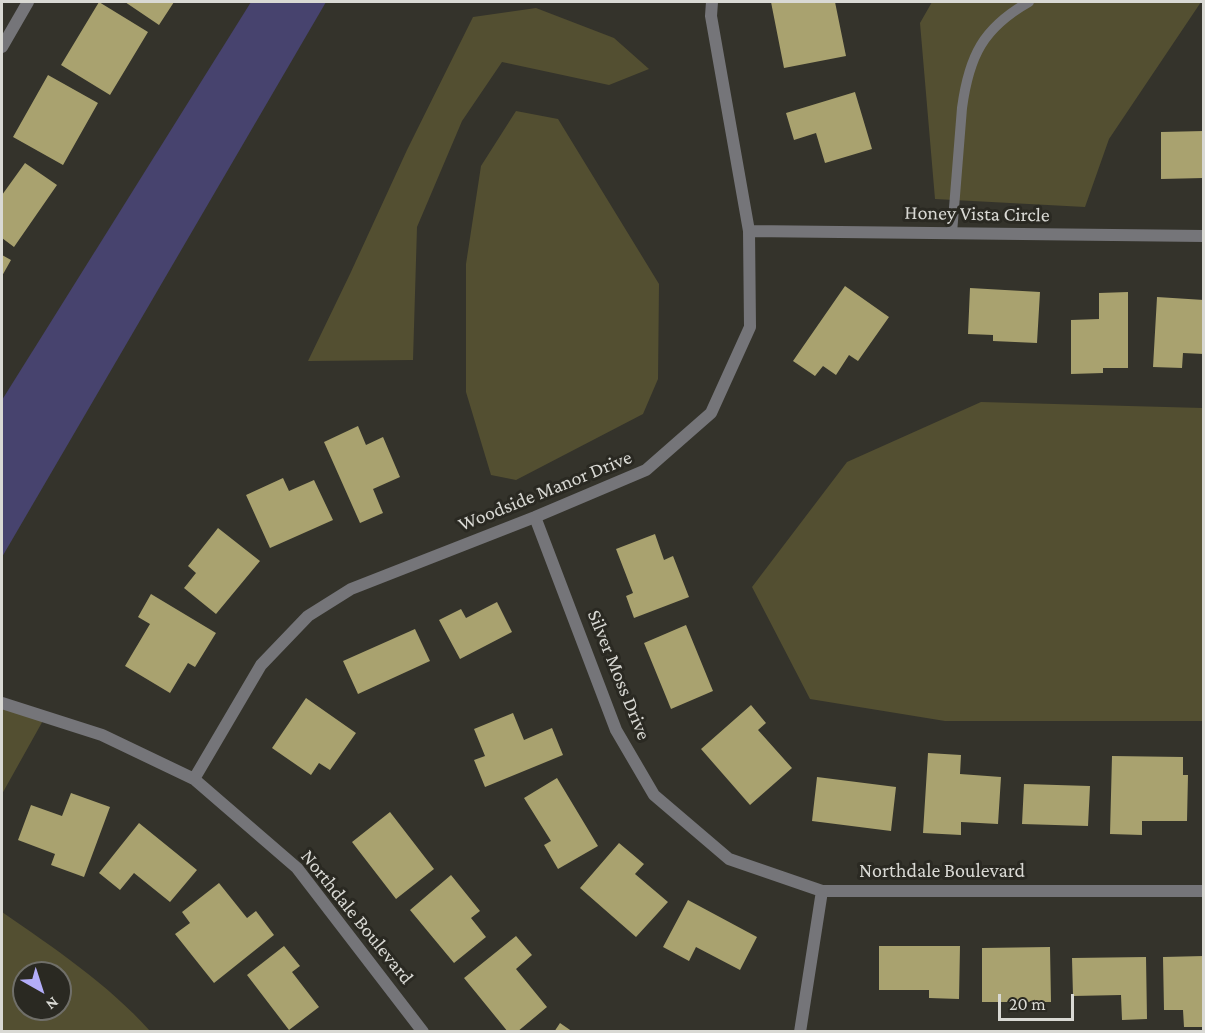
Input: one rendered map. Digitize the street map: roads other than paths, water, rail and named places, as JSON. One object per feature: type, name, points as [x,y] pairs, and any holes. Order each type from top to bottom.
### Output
[{"type":"street","points":[[2,46],[28,2]]},
{"type":"street","name":"Woodside Manor Drive","points":[[194,779],[261,665],[308,616],[351,589],[536,517],[646,470],[711,413],[750,327],[749,231],[711,16],[712,2]]},
{"type":"street","name":"Honey Vista Circle","points":[[749,231],[1203,236]]},
{"type":"street","name":"Silver Moss Drive","points":[[536,517],[616,730],[654,795],[729,859],[822,891]]},
{"type":"street","name":"Northdale Boulevard","points":[[2,703],[102,735],[194,779],[297,868],[423,1032]]},
{"type":"street","points":[[800,1032],[822,891]]},
{"type":"street","name":"Northdale Boulevard","points":[[822,891],[1203,891]]},
{"type":"lane","points":[[952,233],[962,108],[972,62],[987,33],[1008,14],[1029,2]]}]
